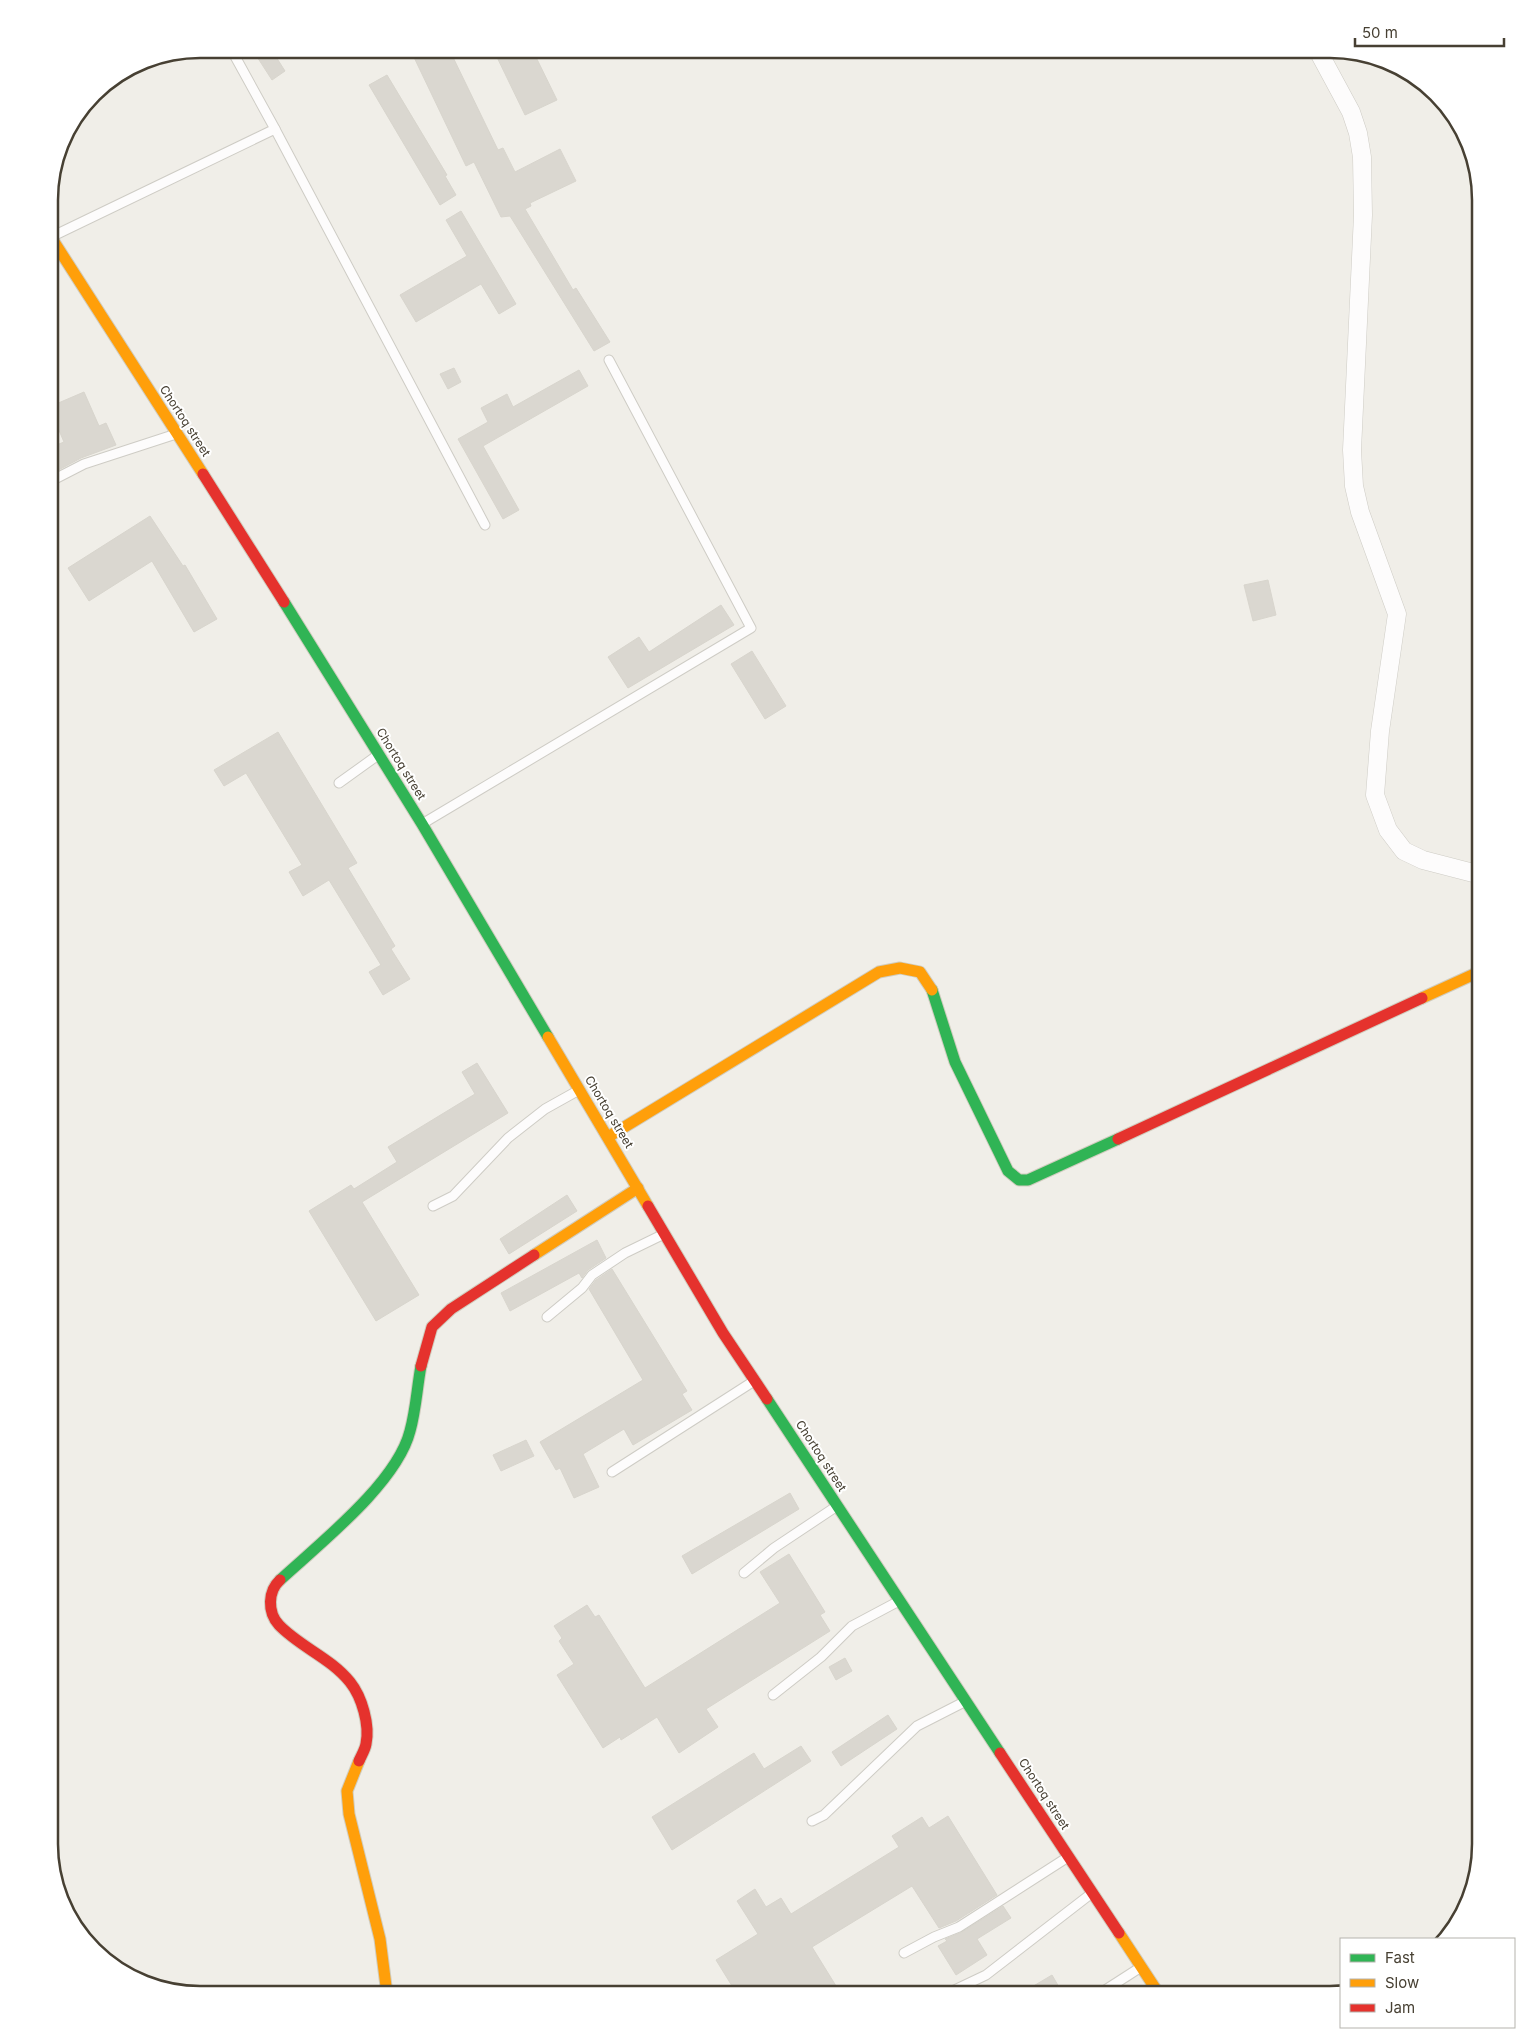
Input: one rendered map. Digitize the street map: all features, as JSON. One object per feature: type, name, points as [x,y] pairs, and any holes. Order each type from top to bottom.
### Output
[{"type":"main road","name":"Chortoq street","points":[[58,248],[422,824],[664,1234],[755,1380],[1154,1986]]},
{"type":"main road","points":[[608,1137],[879,972],[900,968],[920,972],[930,985],[955,1062],[1008,1170],[1015,1178],[1022,1181],[1028,1180],[1472,975]]},
{"type":"main road","points":[[385,1986],[380,1939],[350,1814],[347,1791],[366,1743],[361,1701],[351,1683],[338,1669],[278,1624],[270,1605],[273,1587],[367,1498],[398,1460],[410,1432],[422,1356],[432,1327],[451,1309],[638,1188]]},
{"type":"street","points":[[1322,58],[1351,112],[1358,133],[1362,157],[1363,215],[1352,450],[1354,486],[1360,512],[1397,614],[1380,732],[1375,795],[1388,830],[1404,851],[1423,860],[1472,873]]},
{"type":"lane","points":[[235,57],[485,525]]},
{"type":"lane","points":[[58,232],[275,129]]},
{"type":"lane","points":[[422,824],[751,628],[609,360]]},
{"type":"lane","points":[[58,477],[84,464],[177,434]]},
{"type":"lane","points":[[338,783],[378,754]]},
{"type":"lane","points":[[433,1206],[453,1196],[508,1138],[545,1109],[579,1090]]},
{"type":"lane","points":[[547,1317],[582,1288],[592,1275],[625,1253],[664,1234]]},
{"type":"lane","points":[[612,1472],[755,1380]]},
{"type":"lane","points":[[744,1574],[786,1539],[838,1506]]},
{"type":"lane","points":[[773,1694],[821,1657],[852,1626],[900,1600]]},
{"type":"lane","points":[[812,1821],[824,1815],[917,1726],[966,1701]]},
{"type":"lane","points":[[904,1953],[934,1937],[959,1927],[1068,1857]]},
{"type":"lane","points":[[963,1986],[986,1975],[1092,1893]]},
{"type":"lane","points":[[1111,1986],[1141,1967]]},
{"type":"building","points":[[257,57],[276,57],[285,71],[272,80]]},
{"type":"building","points":[[414,57],[453,57],[498,150],[503,148],[515,172],[560,149],[576,181],[530,203],[531,206],[525,209],[573,290],[576,288],[610,342],[594,351],[510,216],[501,217],[474,162],[466,166]]},
{"type":"building","points":[[497,57],[536,57],[557,100],[525,115]]},
{"type":"building","points":[[387,75],[447,175],[445,176],[456,195],[440,205],[369,85]]},
{"type":"building","points":[[461,211],[516,304],[499,314],[481,284],[416,322],[400,295],[467,256],[446,220]]},
{"type":"building","points":[[454,368],[461,382],[448,389],[440,374]]},
{"type":"building","points":[[579,370],[588,386],[483,446],[519,510],[503,519],[458,439],[488,422],[481,408],[507,394],[513,407]]},
{"type":"building","points":[[84,392],[99,426],[106,423],[116,445],[81,458],[58,470],[58,444],[64,442],[58,428],[58,403]]},
{"type":"building","points":[[150,516],[183,566],[185,565],[217,619],[194,632],[152,561],[89,601],[68,568]]},
{"type":"building","points":[[1268,580],[1276,615],[1253,621],[1244,585]]},
{"type":"building","points":[[721,605],[734,625],[628,688],[608,657],[639,637],[649,652]]},
{"type":"building","points":[[752,651],[786,706],[765,719],[731,664]]},
{"type":"building","points":[[278,732],[357,863],[348,868],[395,946],[391,949],[410,979],[383,995],[369,972],[381,965],[329,880],[303,896],[289,872],[302,865],[246,773],[224,786],[214,770]]},
{"type":"building","points":[[477,1063],[508,1113],[362,1202],[419,1295],[376,1321],[309,1211],[351,1185],[354,1189],[397,1162],[388,1147],[475,1094],[462,1072]]},
{"type":"building","points":[[567,1195],[577,1211],[509,1254],[500,1239]]},
{"type":"building","points":[[597,1240],[606,1258],[588,1270],[582,1278],[579,1273],[510,1311],[501,1293]]},
{"type":"building","points":[[612,1269],[687,1391],[682,1394],[692,1410],[633,1445],[624,1429],[583,1454],[599,1487],[574,1498],[560,1468],[556,1470],[540,1442],[643,1380],[589,1289],[596,1280]]},
{"type":"building","points":[[526,1440],[534,1456],[501,1471],[493,1455]]},
{"type":"building","points":[[790,1493],[799,1509],[692,1574],[682,1556]]},
{"type":"building","points":[[789,1554],[825,1612],[820,1615],[830,1631],[706,1709],[718,1727],[679,1753],[657,1717],[621,1740],[620,1737],[603,1748],[557,1675],[574,1664],[559,1641],[562,1638],[554,1626],[587,1605],[595,1617],[599,1615],[645,1688],[780,1603],[760,1572]]},
{"type":"building","points":[[845,1658],[852,1671],[836,1680],[829,1667]]},
{"type":"building","points":[[888,1715],[897,1729],[841,1766],[832,1752]]},
{"type":"building","points":[[801,1746],[811,1761],[672,1850],[652,1817],[754,1753],[764,1769]]},
{"type":"building","points":[[948,1816],[997,1895],[956,1921],[939,1928],[912,1886],[812,1947],[836,1986],[732,1986],[716,1960],[758,1934],[737,1901],[755,1889],[766,1907],[781,1898],[791,1914],[899,1847],[892,1836],[922,1817],[929,1828]]},
{"type":"building","points":[[1003,1906],[1011,1918],[977,1939],[987,1955],[956,1975],[938,1946],[947,1941],[945,1939],[962,1932]]},
{"type":"building","points":[[1052,1975],[1058,1986],[1033,1986]]},
{"type":"traffic: fast","points":[[284,602],[422,824],[548,1037]]},
{"type":"traffic: fast","points":[[932,990],[955,1062],[1008,1171],[1019,1180],[1028,1180],[1118,1139]]},
{"type":"traffic: fast","points":[[280,1580],[355,1512],[390,1471],[402,1451],[410,1431],[421,1366]]},
{"type":"traffic: fast","points":[[767,1399],[1000,1753]]},
{"type":"traffic: slow","points":[[58,248],[203,474]]},
{"type":"traffic: slow","points":[[608,1137],[879,972],[900,968],[920,972],[932,990]]},
{"type":"traffic: slow","points":[[1422,998],[1472,975]]},
{"type":"traffic: slow","points":[[548,1037],[648,1206]]},
{"type":"traffic: slow","points":[[534,1255],[638,1188]]},
{"type":"traffic: slow","points":[[359,1761],[347,1791],[349,1814],[380,1939],[386,1986]]},
{"type":"traffic: slow","points":[[1119,1933],[1154,1986]]},
{"type":"traffic: jam","points":[[203,474],[284,602]]},
{"type":"traffic: jam","points":[[1118,1139],[1422,998]]},
{"type":"traffic: jam","points":[[648,1206],[723,1333],[767,1399]]},
{"type":"traffic: jam","points":[[421,1366],[432,1327],[451,1309],[534,1255]]},
{"type":"traffic: jam","points":[[280,1580],[273,1590],[270,1602],[275,1620],[287,1633],[334,1666],[350,1682],[358,1695],[367,1728],[365,1746],[359,1761]]},
{"type":"traffic: jam","points":[[1000,1753],[1119,1933]]}]
